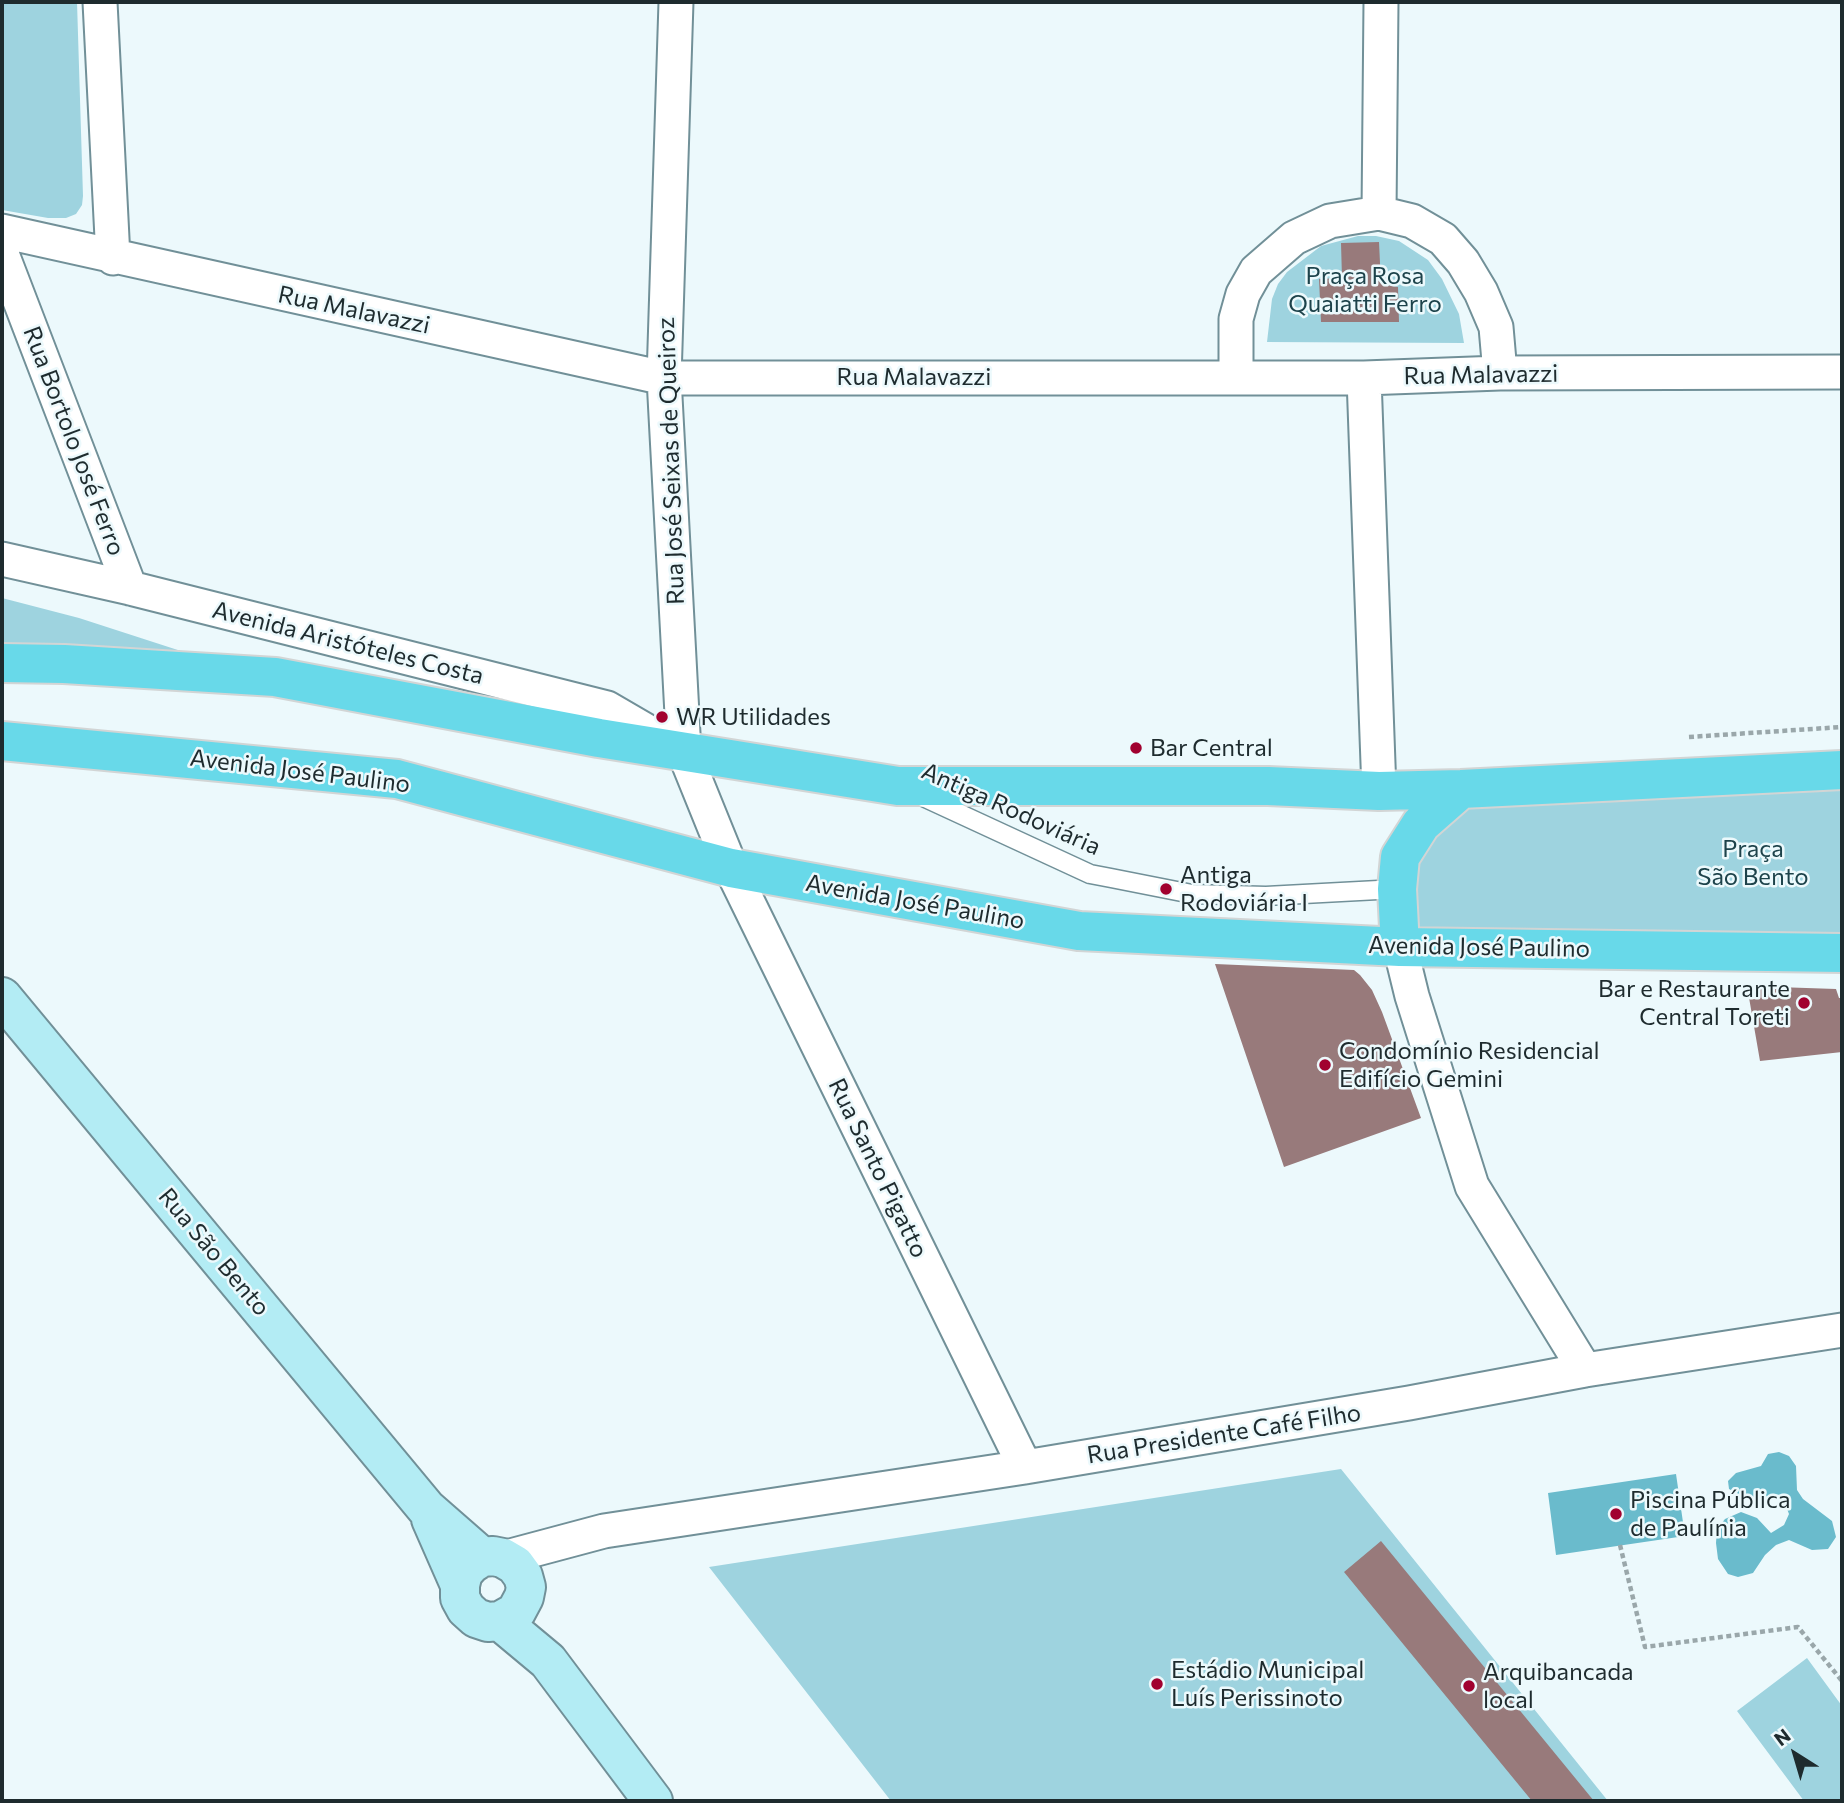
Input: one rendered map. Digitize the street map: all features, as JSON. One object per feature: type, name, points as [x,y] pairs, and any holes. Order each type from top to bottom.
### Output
[{"type":"main road","points":[[2,663],[64,664],[275,677],[684,752],[898,786],[1241,785],[1379,791],[1842,770]]},
{"type":"main road","name":"Avenida José Paulino","points":[[2,741],[397,779],[731,869],[1079,931],[1400,947],[1842,953]]},
{"type":"main road","points":[[1400,947],[1397,890],[1400,857],[1421,824],[1461,789]]},
{"type":"main road","name":"Rua São Bento","points":[[2,997],[426,1508],[499,1582],[548,1661],[653,1801]]},
{"type":"street","points":[[100,2],[113,258]]},
{"type":"street","name":"Rua José Seixas de Queiroz","points":[[676,2],[664,378],[684,752],[731,869]]},
{"type":"street","points":[[1379,213],[1381,2]]},
{"type":"street","points":[[1236,377],[1236,319],[1243,294],[1256,271],[1294,238],[1330,221],[1379,213],[1412,222],[1443,239],[1463,262],[1481,292],[1496,327],[1500,373]]},
{"type":"street","name":"Rua Malavazzi","points":[[2,231],[113,258],[664,378],[1364,377],[1500,373],[1842,372]]},
{"type":"street","name":"Rua Bortolo José Ferro","points":[[2,254],[130,588]]},
{"type":"street","points":[[1364,377],[1379,791]]},
{"type":"street","name":"Avenida Aristóteles Costa","points":[[2,559],[130,588],[607,708],[684,752]]},
{"type":"street","name":"Rua Santo Pigatto","points":[[731,869],[1025,1468]]},
{"type":"street","points":[[1400,947],[1412,996],[1472,1186],[1585,1370]]},
{"type":"street","name":"Rua Presidente Café Filho","points":[[499,1582],[604,1531],[1025,1468],[1409,1403],[1585,1370],[1842,1330]]},
{"type":"lane","name":"Antiga Rodoviária","points":[[898,786],[1090,874],[1192,894],[1266,896],[1397,890]]},
{"type":"path","points":[[1620,1545],[1645,1647],[1798,1627],[1842,1681]]},
{"type":"green space","points":[[2,2],[77,2],[83,196],[82,205],[76,214],[66,218],[48,218],[2,210]]},
{"type":"green space","name":"Praça Rosa Quaiatti Ferro","points":[[1358,236],[1376,236],[1399,241],[1428,260],[1442,279],[1459,314],[1464,343],[1267,342],[1272,299],[1287,272],[1321,246]]},
{"type":"green space","points":[[2,598],[79,618],[221,664],[2,663]]},
{"type":"green space","name":"Praça São Bento","points":[[1842,770],[1842,953],[1417,947],[1397,889],[1461,789]]},
{"type":"green space","name":"Estádio Municipal Luís Perissinoto","points":[[1341,1469],[1608,1801],[891,1801],[709,1567]]},
{"type":"green space","points":[[1807,1658],[1842,1706],[1842,1801],[1804,1801],[1737,1711]]},
{"type":"shaded area","points":[[1779,1452],[1789,1456],[1796,1466],[1797,1490],[1803,1499],[1832,1521],[1836,1537],[1828,1549],[1812,1550],[1789,1540],[1776,1545],[1765,1555],[1753,1573],[1738,1577],[1728,1574],[1718,1559],[1716,1543],[1717,1529],[1725,1519],[1741,1512],[1757,1518],[1771,1533],[1784,1525],[1789,1514],[1782,1496],[1740,1495],[1729,1489],[1728,1481],[1736,1473],[1761,1466],[1768,1454]]},
{"type":"shaded area","name":"Piscina Pública de Paulínia","points":[[1676,1474],[1685,1536],[1556,1555],[1548,1493]]},
{"type":"building","points":[[1379,242],[1381,284],[1398,287],[1399,322],[1321,322],[1319,279],[1342,278],[1341,243]]},
{"type":"building","name":"Condomínio Residencial Edifício Gemini","points":[[1215,964],[1354,970],[1372,990],[1382,1012],[1421,1118],[1284,1167]]},
{"type":"building","points":[[1747,986],[1836,989],[1839,998],[1842,998],[1842,1052],[1760,1061]]},
{"type":"building","name":"Arquibancada local","points":[[1381,1541],[1594,1801],[1532,1801],[1344,1572]]},
{"type":"place","name":"WR Utilidades","points":[[662,717]]},
{"type":"place","name":"Bar Central","points":[[1136,748]]},
{"type":"place","name":"Antiga Rodoviária I","points":[[1166,889]]},
{"type":"place","name":"Bar e Restaurante Central Toreti","points":[[1804,1003]]},
{"type":"place","name":"Condomínio Residencial Edifício Gemini","points":[[1325,1065]]},
{"type":"place","name":"Piscina Pública de Paulínia","points":[[1616,1514]]},
{"type":"place","name":"Estádio Municipal Luís Perissinoto","points":[[1157,1684]]},
{"type":"place","name":"Arquibancada local","points":[[1469,1686]]}]
